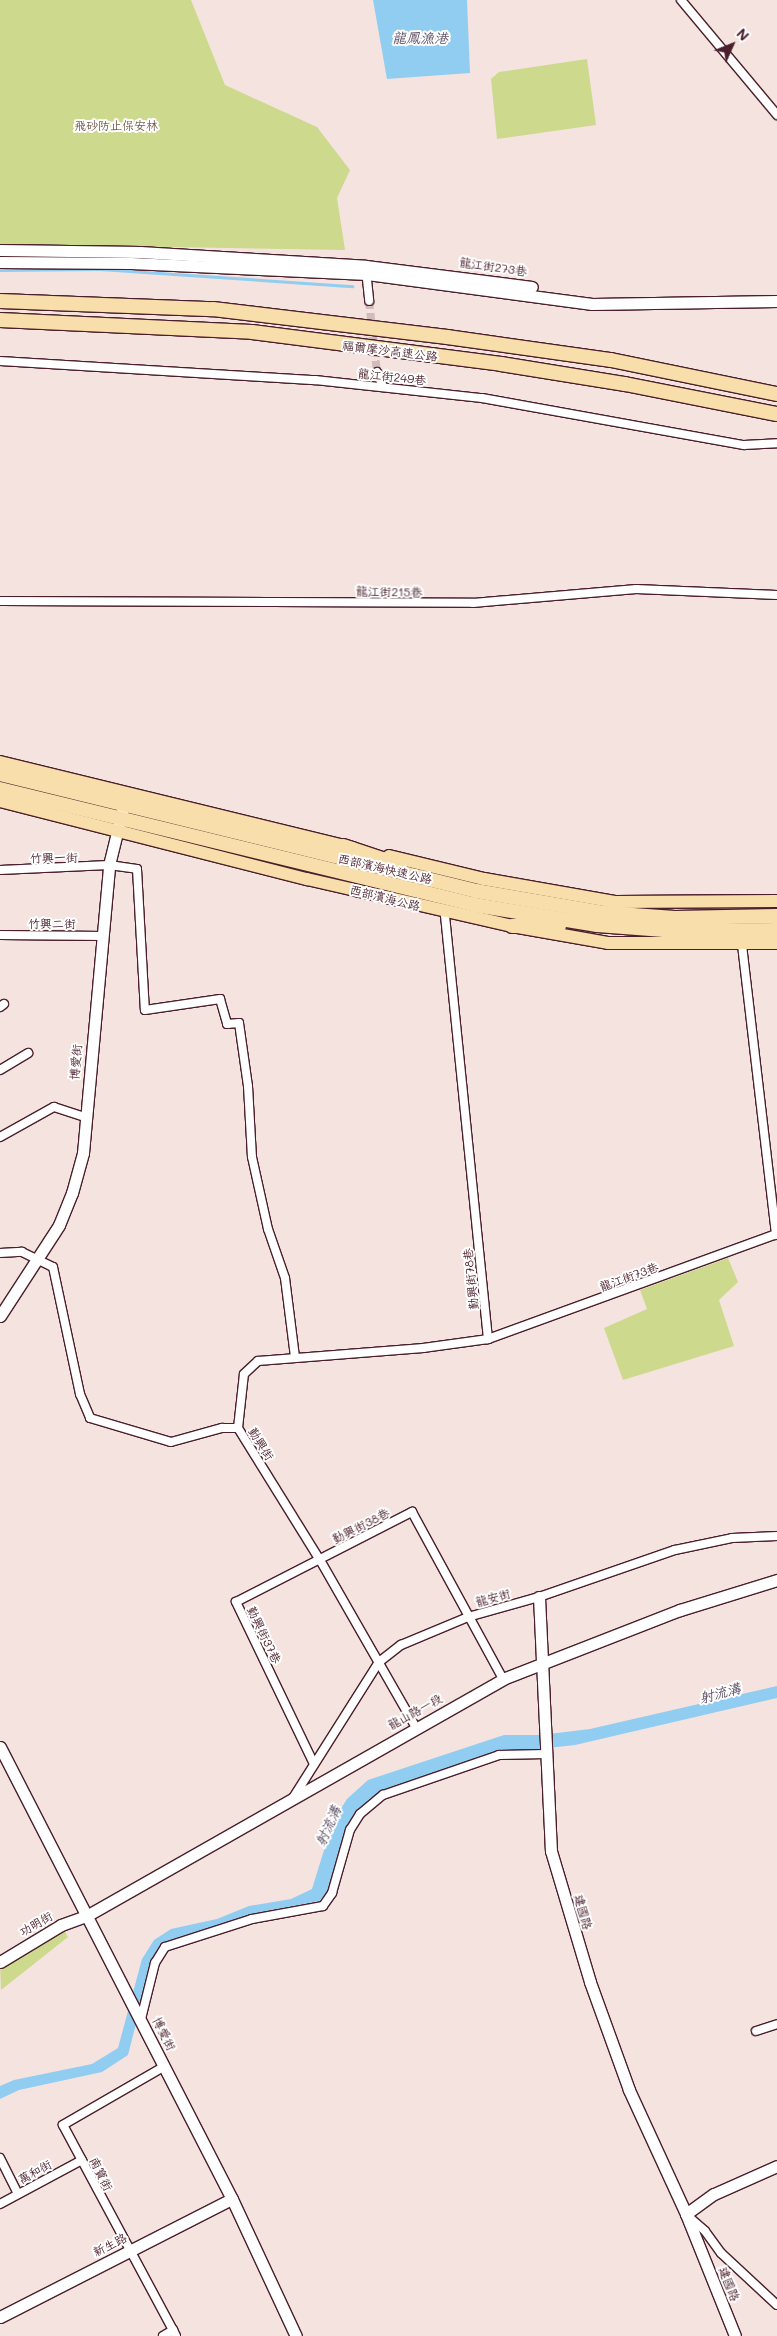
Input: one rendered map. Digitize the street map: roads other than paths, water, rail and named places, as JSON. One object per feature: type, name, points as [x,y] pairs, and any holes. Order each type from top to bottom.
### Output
[{"type":"highway","name":"福爾摩沙高速公路","points":[[0,301],[213,309],[360,326],[610,360],[777,394]]},
{"type":"highway","name":"福爾摩沙高速公路","points":[[0,320],[252,332],[587,378],[777,414]]},
{"type":"highway","name":"西部濱海快速公路","points":[[0,774],[125,799],[476,891],[605,913],[675,918],[777,916]]},
{"type":"highway","name":"西部濱海快速公路","points":[[0,789],[118,825],[475,905],[597,925],[676,931],[777,930]]},
{"type":"highway","points":[[343,846],[476,891]]},
{"type":"highway","points":[[512,926],[597,925]]},
{"type":"main road","points":[[0,762],[125,799],[343,846],[484,879],[616,902],[777,901]]},
{"type":"main road","name":"西部濱海公路","points":[[0,801],[118,825],[445,912],[512,926],[608,943],[742,945],[777,943]]},
{"type":"street","points":[[681,0],[777,115]]},
{"type":"street","points":[[0,250],[140,252],[366,270]]},
{"type":"street","points":[[0,262],[131,263],[366,270]]},
{"type":"street","points":[[366,270],[369,301]]},
{"type":"street","name":"龍江街273巷","points":[[366,270],[464,277],[615,301],[777,302]]},
{"type":"street","name":"龍江街249巷","points":[[0,361],[204,372],[382,387],[482,398],[744,445],[777,443]]},
{"type":"street","points":[[377,372],[382,387]]},
{"type":"street","name":"龍江街215巷","points":[[0,601],[473,603],[636,589],[777,595]]},
{"type":"street","name":"博愛街","points":[[0,1316],[39,1259],[59,1225],[72,1193],[82,1153],[104,936],[109,865],[125,799]]},
{"type":"street","name":"竹興一街","points":[[0,870],[109,865],[137,869],[146,1010],[220,999],[227,1024],[239,1023],[248,1086],[252,1157],[268,1229],[285,1278],[295,1357]]},
{"type":"street","name":"勤興街78巷","points":[[445,912],[488,1339]]},
{"type":"street","name":"竹興二街","points":[[0,935],[104,936]]},
{"type":"street","points":[[742,945],[777,1235]]},
{"type":"street","points":[[0,1070],[28,1054]]},
{"type":"street","points":[[0,1137],[54,1107],[85,1117]]},
{"type":"street","name":"龍江街73巷","points":[[488,1339],[777,1235]]},
{"type":"street","points":[[0,1254],[22,1252],[39,1259]]},
{"type":"street","name":"勤興街","points":[[39,1259],[53,1268],[80,1394],[90,1418],[171,1442],[222,1428],[238,1428],[320,1560],[415,1726]]},
{"type":"street","points":[[238,1428],[244,1374],[249,1366],[258,1361],[423,1348],[488,1339]]},
{"type":"street","name":"勤興街38巷","points":[[320,1560],[412,1512],[468,1617]]},
{"type":"street","name":"龍安街","points":[[292,1800],[313,1762],[379,1662],[401,1645],[468,1617],[539,1597],[675,1550],[732,1538],[777,1536]]},
{"type":"street","name":"勤興街37巷","points":[[313,1762],[236,1602],[320,1560]]},
{"type":"street","name":"龍山路一段","points":[[88,1915],[292,1800],[415,1726],[503,1679],[680,1610],[777,1580]]},
{"type":"street","name":"建國路","points":[[539,1597],[545,1753],[552,1851],[590,1982],[629,2090],[686,2214],[735,2336]]},
{"type":"street","points":[[468,1617],[503,1679]]},
{"type":"street","name":"博愛街","points":[[0,1747],[88,1915],[232,2199],[296,2336]]},
{"type":"street","points":[[137,2011],[155,1963],[165,1947],[252,1920],[323,1906],[332,1893],[350,1830],[360,1814],[383,1795],[499,1755],[545,1753]]},
{"type":"street","name":"功明街","points":[[0,1962],[62,1925],[88,1915]]},
{"type":"street","points":[[756,2031],[777,2024]]},
{"type":"street","name":"南寶街","points":[[165,2066],[63,2125],[129,2251],[175,2333]]},
{"type":"street","points":[[0,2158],[18,2194]]},
{"type":"street","name":"萬和街","points":[[0,2204],[82,2160]]},
{"type":"street","points":[[686,2214],[714,2194],[777,2166]]},
{"type":"street","name":"新生路","points":[[0,2318],[232,2199]]},
{"type":"street","name":"建國路","points":[[686,2214],[704,2230],[721,2253],[777,2306]]},
{"type":"street","points":[[163,2336],[175,2333]]},
{"type":"water","name":"龍鳳漁港","points":[[373,0],[467,0],[470,73],[387,79]]},
{"type":"water","points":[[777,1686],[777,1698],[575,1745],[486,1755],[383,1792],[369,1799],[351,1820],[336,1872],[328,1891],[319,1901],[252,1914],[215,1928],[179,1937],[163,1946],[151,1965],[128,2055],[102,2072],[19,2090],[0,2099],[0,2086],[14,2080],[92,2064],[118,2048],[142,1959],[154,1940],[171,1929],[217,1919],[249,1906],[291,1899],[312,1889],[333,1821],[347,1799],[368,1780],[504,1735],[541,1735],[590,1729]]},
{"type":"waterway","points":[[0,270],[100,269],[352,286]]},
{"type":"tunnel","points":[[369,301],[377,372]]},
{"type":"park label","name":"飛砂防止保安林","points":[[116,126]]},
{"type":"water label","name":"射流溝","points":[[720,1693]]},
{"type":"water label","name":"射流溝","points":[[328,1826]]}]
